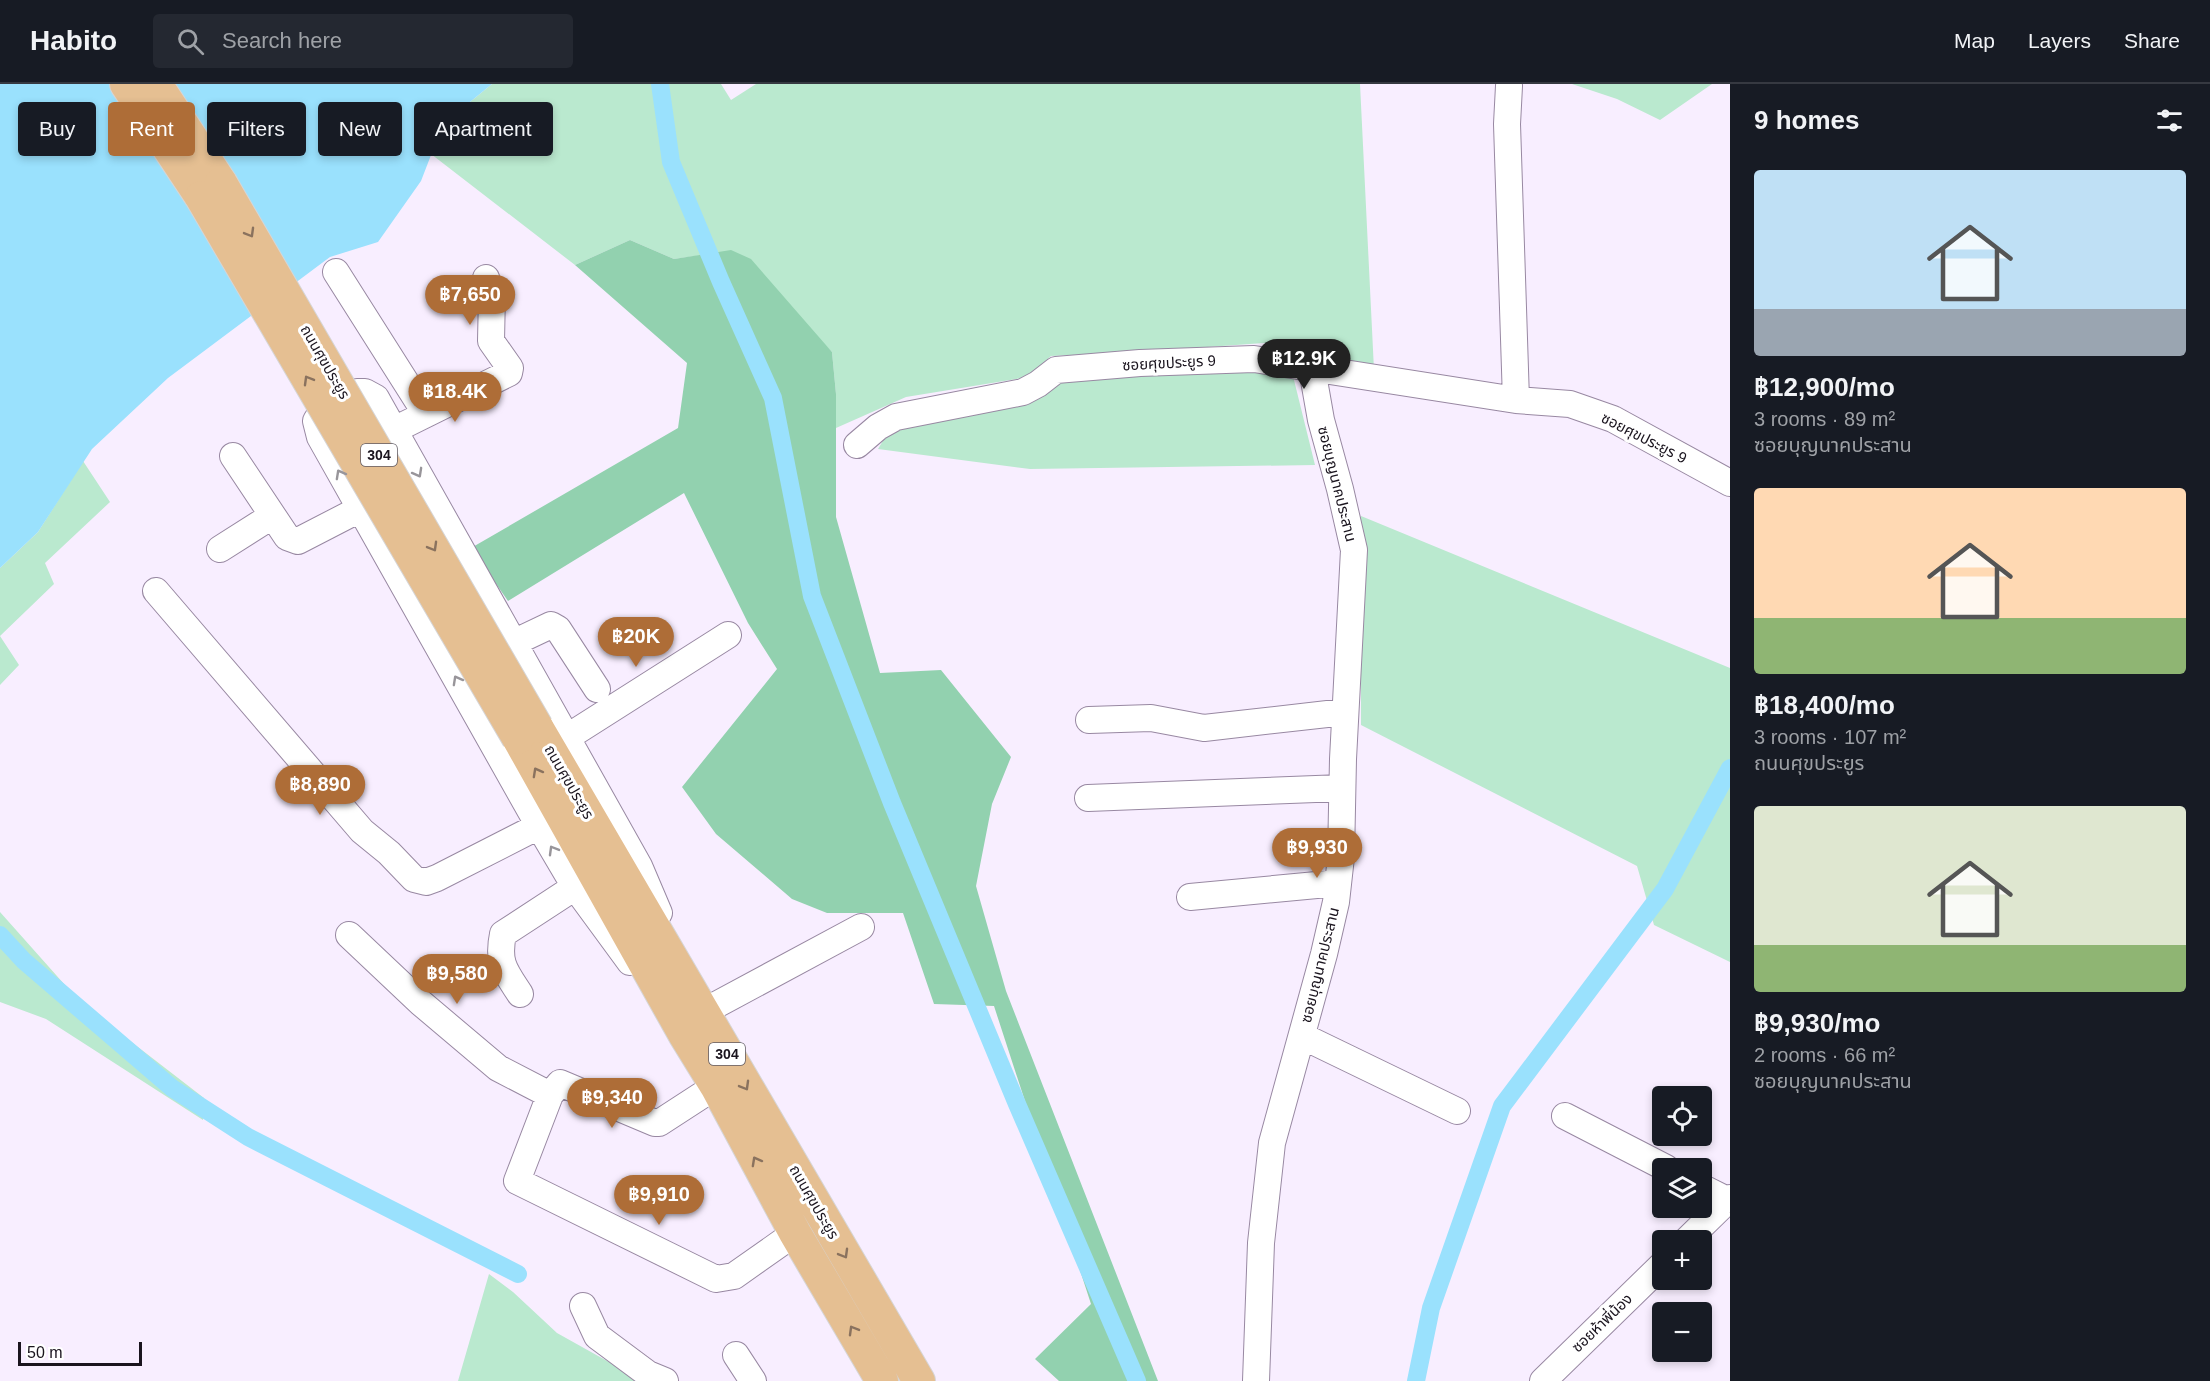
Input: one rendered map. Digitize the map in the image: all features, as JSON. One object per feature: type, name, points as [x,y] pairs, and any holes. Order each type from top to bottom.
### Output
[{"type":"main road","name":"ถนนศุขประยูร","points":[[126,84],[211,190]]},
{"type":"main road","name":"ถนนศุขประยูร","points":[[148,84],[698,1022],[919,1381]]},
{"type":"main road","name":"ถนนศุขประยูร","points":[[156,84],[211,190]]},
{"type":"main road","name":"ถนนศุขประยูร","points":[[166,84],[211,190]]},
{"type":"main road","name":"ถนนศุขประยูร","points":[[698,1022],[716,1086],[878,1380]]},
{"type":"street","points":[[1509,86],[1507,124],[1516,400]]},
{"type":"street","points":[[336,272],[426,414]]},
{"type":"street","points":[[394,430],[509,373],[510,368],[491,341],[492,294],[486,278]]},
{"type":"street","name":"ซอยศุขประยูร 9","points":[[857,445],[878,427],[896,417],[1023,392],[1056,370],[1140,363],[1254,359],[1516,400],[1570,404],[1613,419],[1730,483]]},
{"type":"street","name":"ซอยบุญนาคประสาน","points":[[1256,1381],[1261,1243],[1272,1143],[1324,954],[1341,857],[1345,712],[1354,550],[1321,420],[1312,369]]},
{"type":"street","points":[[357,392],[365,392],[376,399],[394,430],[639,866],[698,1022],[575,887],[539,826],[320,437],[316,421],[321,413],[339,402],[357,392]]},
{"type":"street","points":[[233,456],[287,537],[298,541],[360,510]]},
{"type":"street","points":[[220,549],[272,516]]},
{"type":"street","points":[[156,591],[362,831],[389,853],[414,879],[426,882],[437,878],[539,826]]},
{"type":"street","points":[[513,643],[551,625],[558,629],[597,689]]},
{"type":"street","points":[[566,738],[729,635]]},
{"type":"street","points":[[1089,720],[1151,718],[1204,728],[1345,712]]},
{"type":"street","points":[[1088,798],[1342,788]]},
{"type":"street","points":[[1190,897],[1338,883]]},
{"type":"street","points":[[520,994],[504,968],[499,952],[503,934],[575,887]]},
{"type":"street","points":[[698,1022],[861,927]]},
{"type":"street","points":[[349,935],[421,1003],[498,1068],[550,1095]]},
{"type":"street","points":[[1302,1036],[1457,1112]]},
{"type":"street","points":[[716,1086],[658,1122],[651,1122],[565,1084],[557,1085],[550,1095],[517,1181],[716,1278],[734,1276],[795,1233]]},
{"type":"street","points":[[1566,1116],[1652,1161]]},
{"type":"street","points":[[1697,1230],[1729,1199],[1712,1191]]},
{"type":"street","name":"ซอยห้าพี่น้อง","points":[[1543,1381],[1652,1275]]},
{"type":"street","points":[[583,1306],[597,1336],[648,1374],[665,1381]]},
{"type":"street","points":[[736,1355],[753,1381]]},
{"type":"green space","points":[[492,84],[721,84],[731,100],[756,84],[1360,84],[1374,370],[1264,343],[1051,356],[1028,377],[906,397],[836,428],[832,352],[731,251],[674,259],[630,240],[575,265],[434,156],[553,156],[553,102],[470,102]]},
{"type":"green space","points":[[1572,84],[1712,84],[1660,120],[1617,99]]},
{"type":"green space","points":[[630,240],[674,259],[731,250],[751,259],[832,352],[836,394],[836,517],[880,673],[941,670],[1011,757],[992,804],[976,886],[1006,991],[1158,1381],[1059,1381],[1035,1359],[1091,1304],[994,1006],[934,1004],[903,913],[827,913],[792,899],[716,834],[682,787],[777,669],[748,623],[684,493],[508,601],[471,548],[678,428],[687,363],[575,265]]},
{"type":"green space","points":[[1240,370],[1293,376],[1315,465],[1030,469],[878,449],[890,429],[1062,378]]},
{"type":"green space","points":[[83,461],[110,502],[45,563],[54,584],[0,636],[0,568],[38,532]]},
{"type":"green space","points":[[1361,516],[1730,668],[1730,962],[1654,925],[1637,866],[1361,725]]},
{"type":"green space","points":[[0,636],[19,665],[0,685]]},
{"type":"green space","points":[[0,912],[81,1003],[204,1098],[203,1120],[46,1019],[0,1002]]},
{"type":"green space","points":[[489,1274],[513,1292],[557,1333],[643,1381],[458,1381]]},
{"type":"water","points":[[0,84],[492,84],[470,102],[414,102],[414,156],[431,156],[421,181],[378,242],[330,257],[168,378],[92,449],[38,532],[0,568]]},
{"type":"waterway","points":[[660,84],[671,162],[773,398],[812,596],[892,803],[1017,1104],[1137,1381]]},
{"type":"waterway","points":[[1416,1381],[1431,1308],[1502,1106],[1665,889],[1730,768]]},
{"type":"waterway","points":[[0,935],[24,961],[172,1088],[248,1137],[518,1274]]}]
